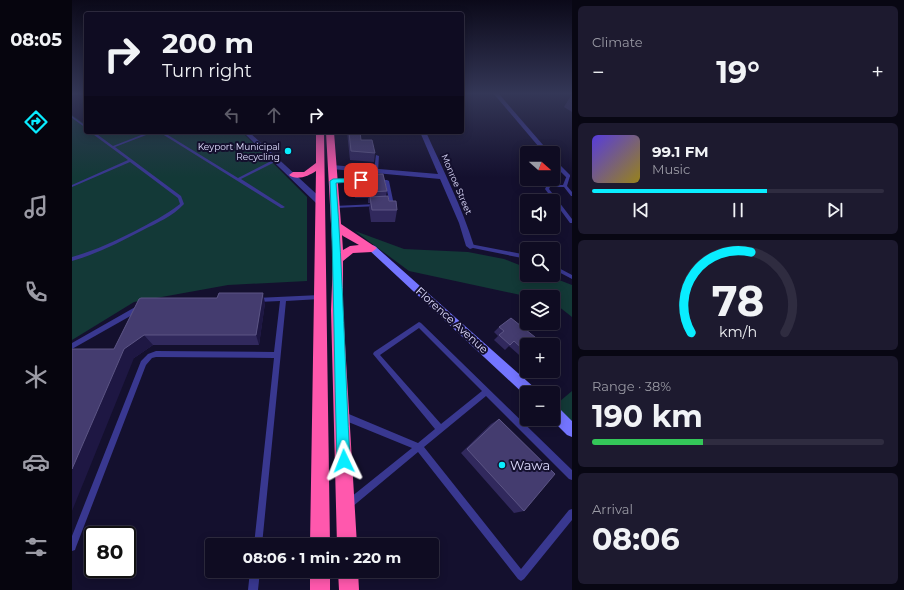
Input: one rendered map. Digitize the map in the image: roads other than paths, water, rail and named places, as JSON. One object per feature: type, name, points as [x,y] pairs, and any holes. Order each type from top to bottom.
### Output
[{"type":"highway","points":[[320,134],[326,166],[333,181],[336,225],[338,260],[337,310],[347,538]]},
{"type":"highway","points":[[320,538],[320,202],[330,134]]},
{"type":"highway","points":[[293,175],[306,174],[326,166]]},
{"type":"highway","points":[[336,225],[347,234],[372,248]]},
{"type":"highway","points":[[338,260],[343,254],[350,250],[372,248]]},
{"type":"highway","points":[[320,578],[320,590]]},
{"type":"highway","points":[[348,578],[349,590]]},
{"type":"street","points":[[520,122],[541,146]]},
{"type":"street","points":[[248,134],[320,202]]},
{"type":"street","name":"Monroe Street","points":[[424,134],[462,223],[470,246]]},
{"type":"street","points":[[326,166],[442,177]]},
{"type":"street","points":[[560,167],[568,176]]},
{"type":"street","name":"Florence Avenue","points":[[372,248],[524,386]]},
{"type":"street","points":[[560,419],[572,430]]},
{"type":"lane","points":[[72,259],[83,257],[134,232],[175,211],[182,204],[180,198],[95,134]]},
{"type":"lane","points":[[113,147],[147,134]]},
{"type":"lane","points":[[164,134],[283,207]]},
{"type":"lane","points":[[376,171],[377,156]]},
{"type":"lane","points":[[72,186],[131,160]]},
{"type":"lane","points":[[238,179],[276,160]]},
{"type":"lane","points":[[334,207],[392,205],[387,181],[389,172]]},
{"type":"lane","points":[[565,186],[568,176]]},
{"type":"lane","points":[[333,181],[367,180]]},
{"type":"lane","points":[[374,180],[387,181]]},
{"type":"lane","points":[[565,186],[548,186],[547,189],[572,222]]},
{"type":"lane","points":[[565,186],[572,195]]},
{"type":"lane","points":[[470,246],[520,256]]},
{"type":"lane","points":[[560,271],[572,277]]},
{"type":"lane","points":[[251,300],[320,297]]},
{"type":"lane","points":[[259,538],[283,299]]},
{"type":"lane","points":[[72,346],[143,306]]},
{"type":"lane","points":[[440,429],[376,354],[419,326],[572,476]]},
{"type":"lane","points":[[72,547],[143,363],[150,356],[156,354],[277,355]]},
{"type":"lane","points":[[346,507],[486,392]]},
{"type":"lane","points":[[342,416],[419,447],[520,576],[572,513]]},
{"type":"lane","points":[[253,590],[254,578]]},
{"type":"place","name":"Keyport Municipal Recycling","points":[[288,151]]},
{"type":"place","name":"Wawa","points":[[502,465]]}]
